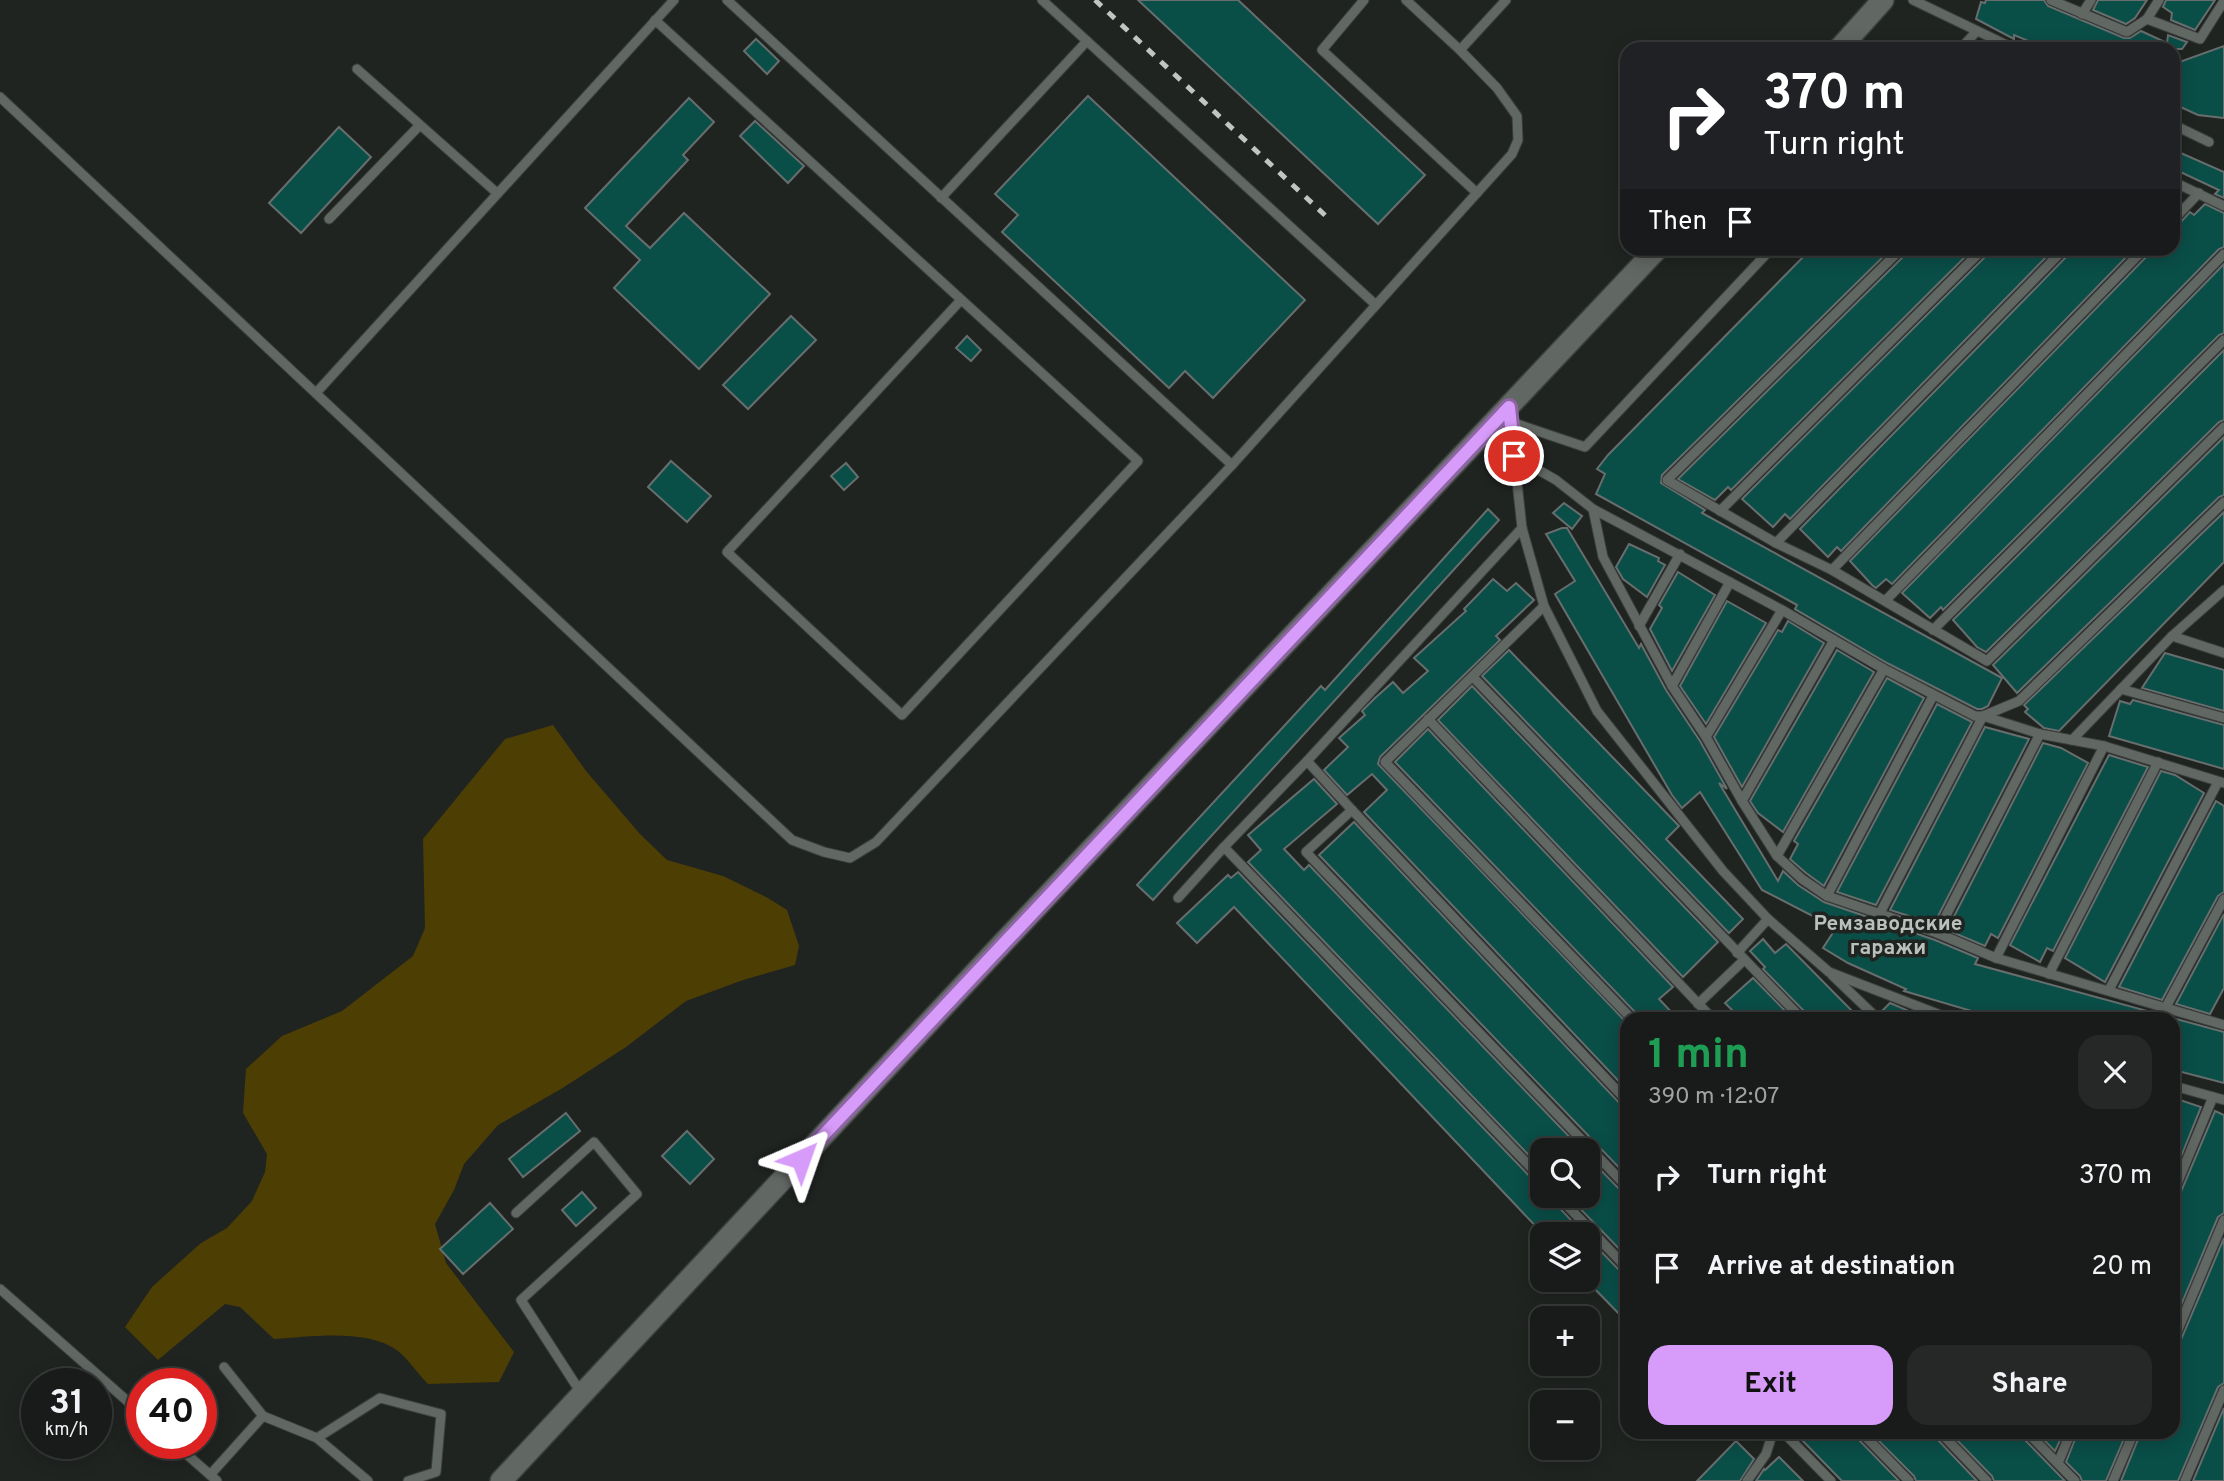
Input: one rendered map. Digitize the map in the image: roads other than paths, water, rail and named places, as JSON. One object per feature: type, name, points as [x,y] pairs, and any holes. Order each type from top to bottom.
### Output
[{"type":"street","points":[[1845,42],[1883,0]]},
{"type":"street","points":[[500,1481],[1011,934],[1510,414],[1651,256]]},
{"type":"lane","points":[[316,393],[674,0]]},
{"type":"lane","points":[[727,0],[1232,465]]},
{"type":"lane","points":[[1042,0],[1376,305]]},
{"type":"lane","points":[[1364,0],[1322,50],[1476,193]]},
{"type":"lane","points":[[0,97],[792,840],[850,858],[876,842],[1232,465],[1512,154],[1518,140],[1517,116],[1497,88],[1406,0]]},
{"type":"lane","points":[[1460,50],[1506,0]]},
{"type":"lane","points":[[1913,0],[2000,42]]},
{"type":"lane","points":[[2051,0],[2127,32],[2147,19],[2160,0]]},
{"type":"lane","points":[[2082,14],[2091,0]]},
{"type":"lane","points":[[2147,19],[2200,40],[2224,1]]},
{"type":"lane","points":[[655,20],[1138,461],[902,715],[727,552],[961,300]]},
{"type":"lane","points":[[1967,42],[1977,31]]},
{"type":"lane","points":[[941,198],[1087,41]]},
{"type":"lane","points":[[357,69],[497,193]]},
{"type":"lane","points":[[329,219],[419,126]]},
{"type":"lane","points":[[2180,128],[2209,142]]},
{"type":"lane","points":[[2180,185],[2224,206]]},
{"type":"lane","points":[[2180,213],[2199,193]]},
{"type":"lane","points":[[1885,601],[2224,254]]},
{"type":"lane","points":[[1764,256],[1585,447],[1510,414],[1522,528],[1544,606],[1597,710],[1723,871],[1768,919],[1871,1012]]},
{"type":"lane","points":[[1894,256],[1667,480],[1776,543],[1832,570],[1987,661],[2224,427]]},
{"type":"lane","points":[[1720,511],[1976,256]]},
{"type":"lane","points":[[1776,543],[2057,256]]},
{"type":"lane","points":[[1832,570],[2137,256]]},
{"type":"lane","points":[[1933,630],[2224,340]]},
{"type":"lane","points":[[1514,456],[1556,480],[1592,509],[1680,554],[1884,669],[1975,716],[1983,716],[2040,734],[2104,746],[2221,783],[2109,990]]},
{"type":"lane","points":[[1880,913],[1983,716],[2019,702],[2224,502]]},
{"type":"lane","points":[[1592,509],[1603,557],[1672,685],[1777,856],[1802,879],[1828,896],[1937,933],[1996,957],[2223,1023]]},
{"type":"lane","points":[[1178,898],[1522,528]]},
{"type":"lane","points":[[1639,626],[1680,554]]},
{"type":"lane","points":[[1672,685],[1730,582]]},
{"type":"lane","points":[[2072,740],[2172,636],[2224,590]]},
{"type":"lane","points":[[1544,606],[1385,762],[1625,1012]]},
{"type":"lane","points":[[1706,737],[1782,610]]},
{"type":"lane","points":[[2172,636],[2224,653]]},
{"type":"lane","points":[[1742,801],[1834,640]]},
{"type":"lane","points":[[1777,856],[1884,669]]},
{"type":"lane","points":[[1473,677],[1795,1012]]},
{"type":"lane","points":[[2121,689],[2224,718]]},
{"type":"lane","points":[[1828,896],[1933,695]]},
{"type":"lane","points":[[1428,719],[1706,1012]]},
{"type":"lane","points":[[1937,933],[2040,734]]},
{"type":"lane","points":[[1996,957],[2104,746]]},
{"type":"lane","points":[[1307,761],[1620,1094]]},
{"type":"lane","points":[[2049,974],[2158,762]]},
{"type":"lane","points":[[1352,810],[1306,852],[1620,1180]]},
{"type":"lane","points":[[1224,847],[1530,1166]]},
{"type":"lane","points":[[2166,1007],[2224,899]]},
{"type":"lane","points":[[1698,1004],[1768,919]]},
{"type":"lane","points":[[1829,972],[1932,1012]]},
{"type":"lane","points":[[2180,1088],[2224,1100]]},
{"type":"lane","points":[[2180,1177],[2213,1097]]},
{"type":"lane","points":[[516,1213],[594,1143],[637,1194],[521,1300],[582,1395]]},
{"type":"lane","points":[[1569,1208],[1620,1261]]},
{"type":"lane","points":[[2180,1325],[2224,1220]]},
{"type":"lane","points":[[0,1289],[126,1400]]},
{"type":"lane","points":[[224,1367],[263,1416],[317,1438],[368,1481]]},
{"type":"lane","points":[[2185,1481],[2224,1390]]},
{"type":"lane","points":[[317,1438],[380,1398],[441,1414],[436,1472],[408,1481]]},
{"type":"lane","points":[[192,1459],[213,1478],[263,1416]]},
{"type":"lane","points":[[1747,1481],[1766,1454],[1771,1439]]},
{"type":"lane","points":[[1790,1439],[1831,1481]]},
{"type":"lane","points":[[1868,1439],[1909,1481]]},
{"type":"lane","points":[[1947,1439],[1987,1481]]},
{"type":"lane","points":[[2034,1439],[2075,1481]]},
{"type":"lane","points":[[2058,1462],[2068,1439]]},
{"type":"lane","points":[[2113,1481],[2131,1439]]},
{"type":"railway","points":[[1095,0],[1328,218]]},
{"type":"district","name":"Ремзаводские гаражи","points":[[1888,935]]}]
